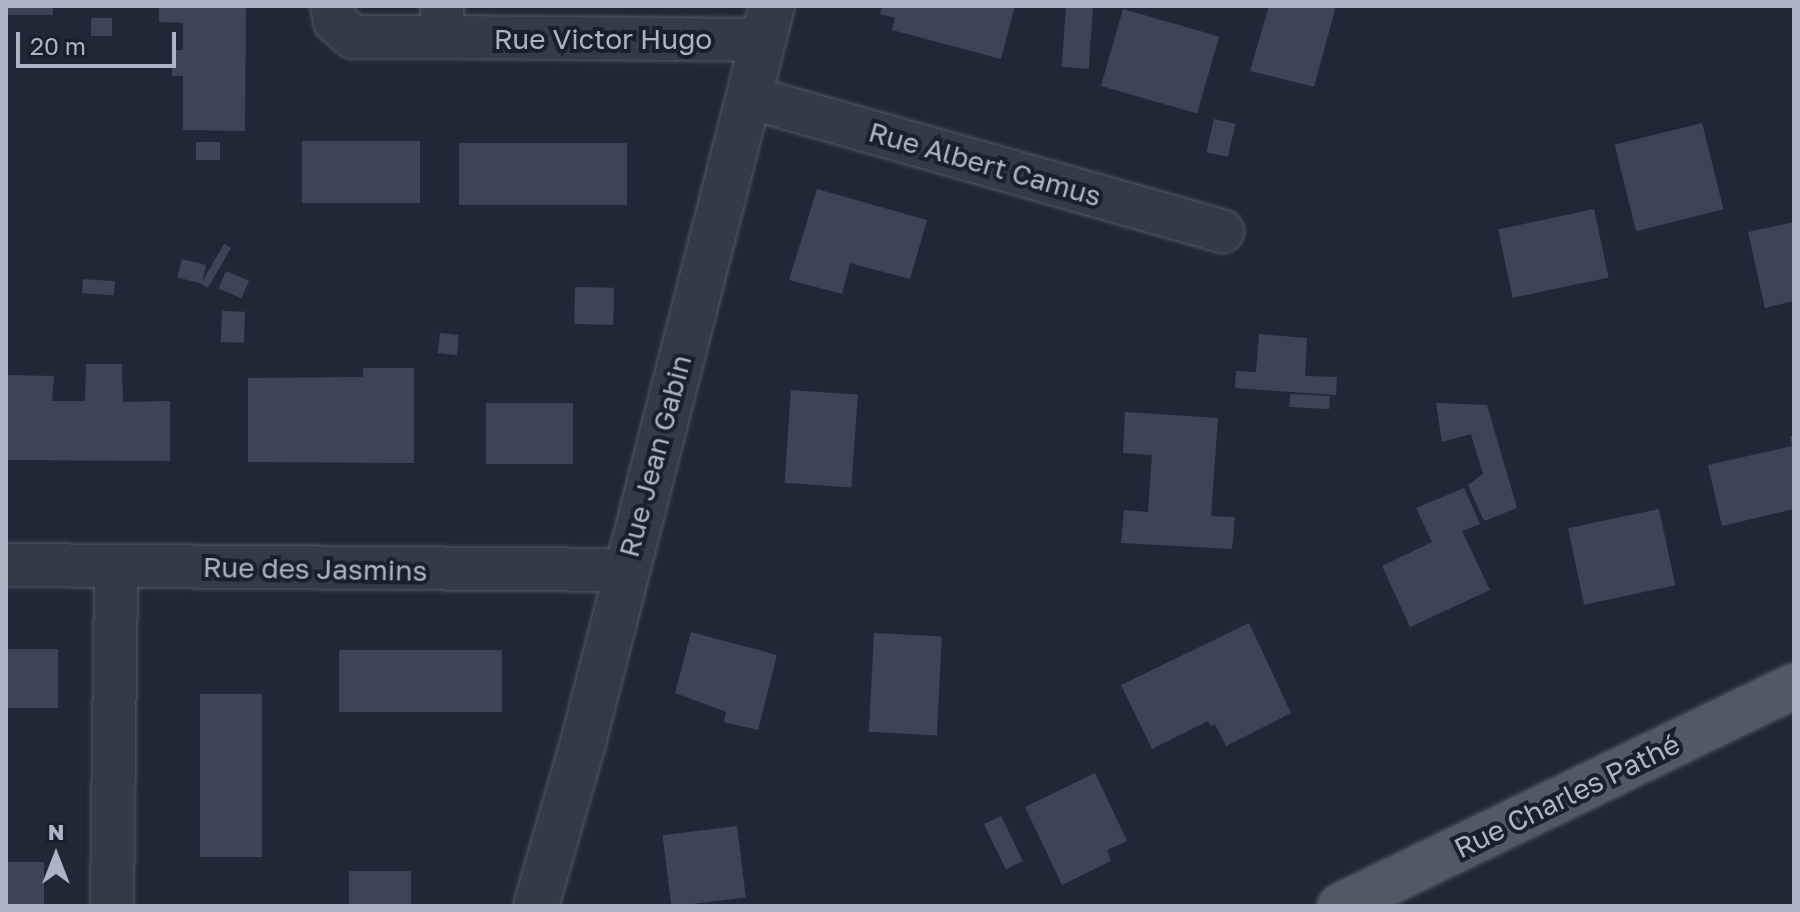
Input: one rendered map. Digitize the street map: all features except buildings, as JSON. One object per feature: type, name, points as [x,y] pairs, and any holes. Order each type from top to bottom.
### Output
[{"type":"main road","name":"Rue Charles Pathé","points":[[1340,906],[1794,686]]},
{"type":"street","name":"Rue Victor Hugo","points":[[332,6],[335,22],[353,37],[442,22],[768,23]]},
{"type":"street","name":"Rue Jean Gabin","points":[[536,906],[583,743],[768,23]]},
{"type":"street","name":"Rue Albert Camus","points":[[748,97],[1222,231]]},
{"type":"street","name":"Rue des Jasmins","points":[[6,565],[625,570]]},
{"type":"street","points":[[112,906],[116,567]]}]
